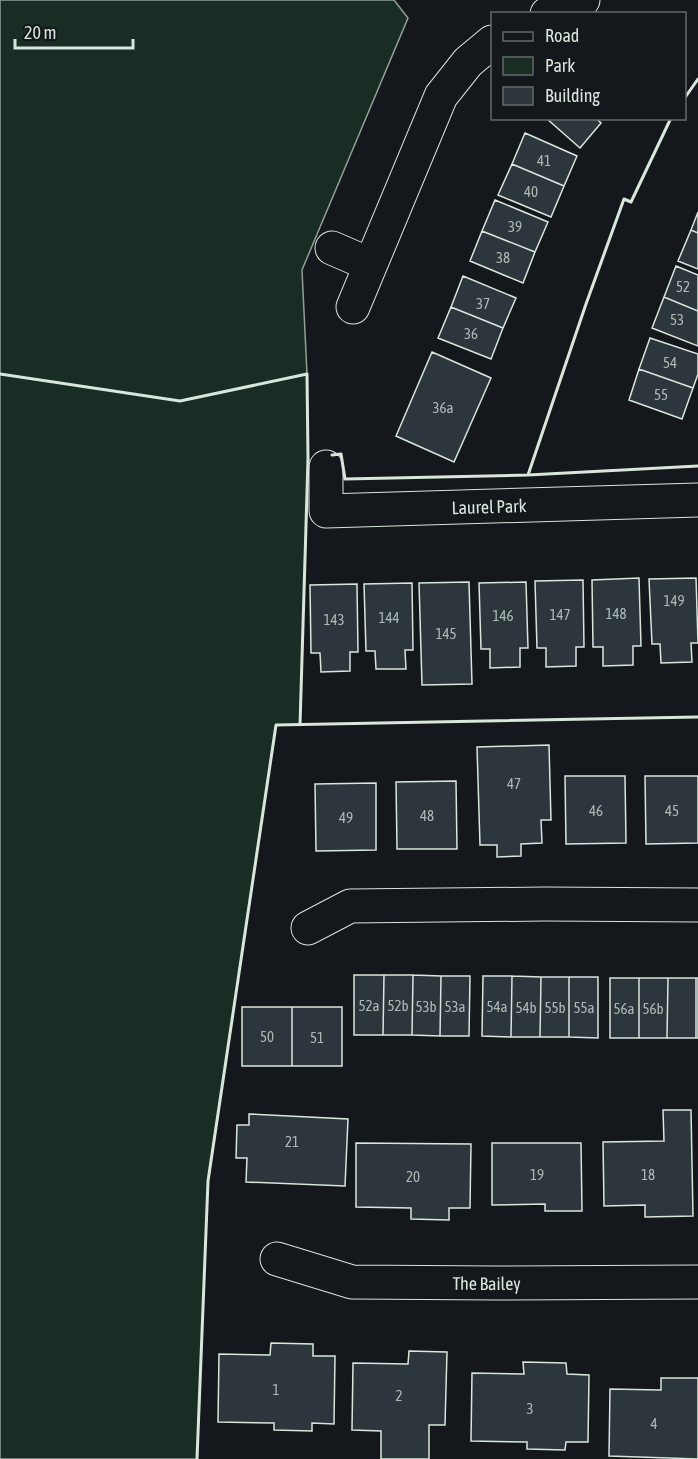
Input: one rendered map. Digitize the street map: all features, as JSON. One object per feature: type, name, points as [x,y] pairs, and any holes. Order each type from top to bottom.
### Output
[{"type":"street","points":[[552,12],[583,0]]},
{"type":"street","points":[[353,308],[369,264],[441,96],[468,62],[491,43]]},
{"type":"street","points":[[332,248],[369,264]]},
{"type":"street","name":"Laurel Park","points":[[326,467],[326,511],[698,500]]},
{"type":"street","points":[[308,928],[350,906],[698,905]]},
{"type":"street","name":"The Bailey","points":[[277,1259],[352,1282],[496,1284],[698,1281]]},
{"type":"green space","points":[[0,0],[394,0],[408,18],[302,270],[308,459],[300,725],[276,725],[208,1181],[197,1459],[0,1459]]},
{"type":"building","points":[[548,120],[598,120],[601,123],[580,148]]},
{"type":"building","points":[[525,133],[577,156],[564,186],[512,164]]},
{"type":"building","points":[[512,164],[564,186],[551,217],[498,195]]},
{"type":"building","points":[[495,200],[548,222],[535,252],[482,231]]},
{"type":"building","points":[[698,212],[698,233],[691,230]]},
{"type":"building","points":[[691,230],[698,233],[698,269],[678,261]]},
{"type":"building","points":[[482,231],[535,252],[523,283],[470,261]]},
{"type":"building","points":[[676,266],[698,275],[698,311],[664,297]]},
{"type":"building","points":[[463,276],[516,298],[503,328],[451,307]]},
{"type":"building","points":[[664,297],[698,311],[698,346],[652,328]]},
{"type":"building","points":[[451,307],[503,328],[491,359],[438,338]]},
{"type":"building","points":[[650,338],[698,354],[698,374],[693,388],[639,369]]},
{"type":"building","points":[[432,352],[491,378],[454,462],[396,436]]},
{"type":"building","points":[[639,369],[693,388],[682,419],[629,400]]},
{"type":"building","points":[[639,578],[641,646],[633,646],[633,665],[603,666],[603,647],[593,647],[592,580]]},
{"type":"building","points":[[696,578],[698,643],[691,643],[692,662],[661,663],[660,644],[652,644],[649,579]]},
{"type":"building","points":[[583,580],[584,647],[576,647],[576,666],[546,667],[546,648],[537,648],[535,581]]},
{"type":"building","points":[[469,582],[472,684],[422,685],[419,583]]},
{"type":"building","points":[[526,582],[528,648],[520,648],[520,667],[490,668],[490,649],[481,649],[479,583]]},
{"type":"building","points":[[412,583],[413,650],[405,650],[406,669],[376,669],[375,651],[366,651],[364,584]]},
{"type":"building","points":[[357,584],[358,652],[350,652],[350,671],[321,672],[320,653],[311,653],[310,585]]},
{"type":"building","points":[[549,745],[551,820],[541,820],[542,843],[521,844],[521,856],[497,857],[497,845],[480,845],[477,747]]},
{"type":"building","points":[[565,776],[625,776],[626,843],[566,844]]},
{"type":"building","points":[[645,776],[698,776],[698,843],[646,844]]},
{"type":"building","points":[[456,781],[457,849],[397,849],[396,782]]},
{"type":"building","points":[[376,783],[376,850],[316,851],[315,784]]},
{"type":"building","points":[[354,975],[384,975],[383,1035],[354,1035]]},
{"type":"building","points":[[384,975],[413,975],[412,1035],[383,1035]]},
{"type":"building","points":[[413,975],[441,976],[440,1036],[412,1035]]},
{"type":"building","points":[[441,976],[470,976],[469,1036],[440,1036]]},
{"type":"building","points":[[483,976],[512,976],[511,1037],[482,1036]]},
{"type":"building","points":[[512,976],[541,977],[540,1037],[511,1037]]},
{"type":"building","points":[[541,977],[569,977],[569,1037],[540,1037]]},
{"type":"building","points":[[569,977],[598,977],[598,1038],[569,1037]]},
{"type":"building","points":[[610,978],[639,978],[639,1038],[610,1038]]},
{"type":"building","points":[[639,978],[668,978],[667,1038],[639,1038]]},
{"type":"building","points":[[668,978],[696,978],[696,1038],[667,1038]]},
{"type":"building","points":[[696,978],[698,978],[698,1038],[696,1038]]},
{"type":"building","points":[[242,1007],[292,1007],[292,1066],[242,1066]]},
{"type":"building","points":[[292,1007],[342,1007],[342,1066],[292,1066]]},
{"type":"building","points":[[663,1110],[691,1110],[693,1216],[645,1217],[645,1205],[604,1206],[603,1142],[664,1141]]},
{"type":"building","points":[[249,1114],[348,1119],[345,1186],[246,1182],[247,1158],[236,1158],[237,1125],[249,1125]]},
{"type":"building","points":[[356,1143],[471,1144],[470,1208],[449,1208],[449,1220],[411,1219],[411,1208],[356,1207]]},
{"type":"building","points":[[492,1143],[581,1143],[582,1211],[545,1211],[545,1204],[492,1205]]},
{"type":"building","points":[[271,1343],[313,1344],[313,1356],[335,1356],[334,1424],[312,1423],[312,1431],[274,1430],[274,1423],[218,1422],[219,1354],[270,1355]]},
{"type":"building","points":[[409,1351],[447,1352],[445,1425],[429,1425],[429,1459],[381,1459],[381,1431],[352,1430],[353,1363],[408,1364]]},
{"type":"building","points":[[523,1362],[566,1363],[567,1374],[589,1375],[588,1442],[566,1442],[565,1450],[527,1449],[527,1442],[471,1441],[472,1373],[524,1374]]},
{"type":"building","points":[[661,1378],[698,1378],[698,1459],[609,1456],[610,1389],[661,1390]]},
{"type":"wall","points":[[686,96],[698,79]]},
{"type":"wall","points":[[528,475],[624,199],[631,202],[670,120]]},
{"type":"wall","points":[[0,374],[180,401],[307,374],[308,459],[300,725]]},
{"type":"wall","points":[[332,455],[341,454],[345,479],[528,475],[698,466]]},
{"type":"wall","points":[[197,1459],[208,1181],[276,725],[698,717]]}]
